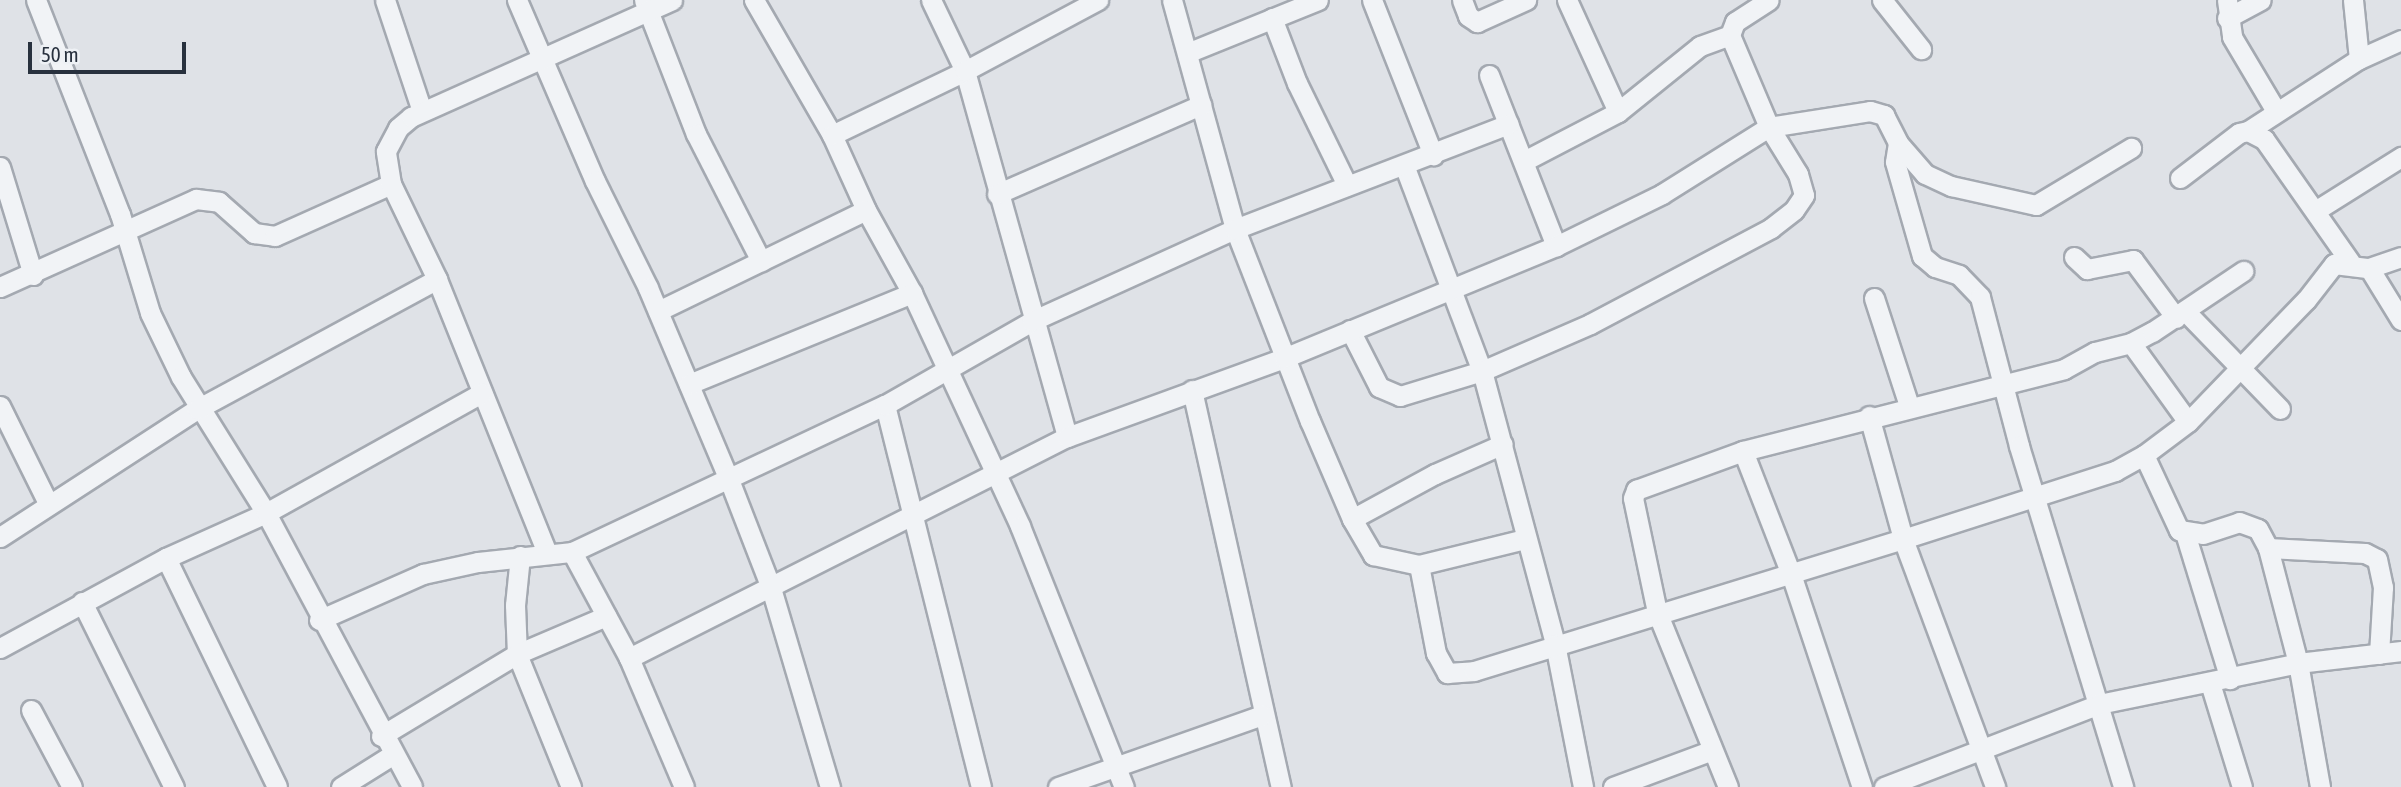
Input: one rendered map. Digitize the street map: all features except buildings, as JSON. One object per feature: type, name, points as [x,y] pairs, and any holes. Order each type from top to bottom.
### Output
[{"type":"street","points":[[36,0],[125,229],[150,313],[197,409],[266,513],[319,620],[381,736],[412,787]]},
{"type":"street","points":[[385,0],[422,111]]},
{"type":"street","points":[[517,0],[658,311],[728,477],[771,588],[830,787]]},
{"type":"street","points":[[547,553],[437,279],[391,184],[386,165],[391,139],[398,128],[422,111],[543,59],[647,6],[672,0]]},
{"type":"street","points":[[754,0],[832,135],[866,210],[912,293],[992,472],[1025,536],[1119,767],[1124,787]]},
{"type":"street","points":[[931,0],[965,71],[1032,321],[1067,437]]},
{"type":"street","points":[[832,135],[965,71],[1098,0]]},
{"type":"street","points":[[1172,0],[1235,229],[1284,358],[1352,519],[1373,555],[1419,565],[1525,539]]},
{"type":"street","points":[[1187,53],[1318,0]]},
{"type":"street","points":[[1372,0],[1433,155]]},
{"type":"street","points":[[1462,0],[1468,16],[1477,22],[1526,0]]},
{"type":"street","points":[[1567,0],[1618,112]]},
{"type":"street","points":[[1350,330],[1387,393],[1400,396],[1482,371],[1590,324],[1771,228],[1794,211],[1804,195],[1801,184],[1769,127],[1730,35],[1735,22],[1769,0]]},
{"type":"street","points":[[1882,0],[1921,49]]},
{"type":"street","points":[[2261,0],[2227,9],[2232,37],[2276,111]]},
{"type":"street","points":[[2353,0],[2359,59]]},
{"type":"street","points":[[647,6],[696,134],[761,261]]},
{"type":"street","points":[[1272,19],[1297,83],[1347,185]]},
{"type":"street","points":[[1524,161],[1618,112],[1700,46],[1730,35]]},
{"type":"street","points":[[2180,178],[2239,133],[2248,131],[2359,59],[2399,46]]},
{"type":"street","points":[[1489,75],[1556,246]]},
{"type":"street","points":[[997,194],[1200,105]]},
{"type":"street","points":[[628,658],[771,588],[992,472],[1067,437],[1284,358],[1556,246],[1662,194],[1769,127],[1870,111],[1884,115],[1898,142],[1925,174],[1951,186],[2036,205],[2131,148]]},
{"type":"street","points":[[319,620],[423,574],[520,556],[572,552],[885,405],[1032,321],[1235,229],[1509,124]]},
{"type":"street","points":[[2248,131],[2264,139],[2315,211],[2401,320]]},
{"type":"street","points":[[1898,142],[1895,162],[1922,256],[1934,267],[1959,275],[1974,286],[2123,787]]},
{"type":"street","points":[[2315,211],[2401,157]]},
{"type":"street","points":[[1404,165],[1482,371],[1555,644],[1583,787]]},
{"type":"street","points":[[0,167],[33,275]]},
{"type":"street","points":[[0,287],[33,275],[125,229],[209,198],[254,233],[275,236],[391,184]]},
{"type":"street","points":[[658,311],[866,210]]},
{"type":"street","points":[[2074,257],[2087,269],[2133,260],[2181,315],[2241,367],[2280,409]]},
{"type":"street","points":[[1419,565],[1436,653],[1447,673],[1474,671],[1657,611],[1791,574],[1903,539],[2115,471],[2144,455],[2188,422],[2305,300],[2320,276],[2334,264],[2359,265],[2401,257]]},
{"type":"street","points":[[1728,787],[1710,751],[1657,611],[1633,498],[1636,490],[1643,483],[1743,451],[1869,416],[2064,369],[2095,352],[2131,343],[2181,315],[2243,271]]},
{"type":"street","points":[[0,537],[197,409],[437,279]]},
{"type":"street","points":[[689,384],[912,293]]},
{"type":"street","points":[[1874,298],[1909,406]]},
{"type":"street","points":[[2131,343],[2188,422]]},
{"type":"street","points":[[1192,390],[1280,787]]},
{"type":"street","points":[[0,648],[166,558],[266,513],[482,393]]},
{"type":"street","points":[[885,405],[915,513],[945,654],[981,787]]},
{"type":"street","points":[[0,406],[49,505]]},
{"type":"street","points":[[1869,416],[1903,539],[1995,787]]},
{"type":"street","points":[[1352,519],[1435,474],[1503,444]]},
{"type":"street","points":[[1743,451],[1791,574],[1862,787]]},
{"type":"street","points":[[2144,455],[2168,510],[2186,533],[2230,678]]},
{"type":"street","points":[[2186,533],[2203,534],[2250,523],[2268,548],[2298,663],[2320,787]]},
{"type":"street","points":[[2268,548],[2365,553],[2377,559],[2384,587],[2379,654]]},
{"type":"street","points":[[572,552],[628,658],[684,787]]},
{"type":"street","points":[[520,556],[515,605],[517,654],[571,787]]},
{"type":"street","points":[[166,558],[277,787]]},
{"type":"street","points":[[82,602],[174,787]]},
{"type":"street","points":[[381,736],[517,654],[606,616]]},
{"type":"street","points":[[1884,787],[1982,753],[2099,704],[2298,663],[2401,651]]},
{"type":"street","points":[[2210,683],[2242,787]]},
{"type":"street","points":[[31,710],[72,787]]},
{"type":"street","points":[[1058,787],[1263,715]]},
{"type":"street","points":[[1614,787],[1710,751]]},
{"type":"street","points":[[341,787],[392,755]]}]
